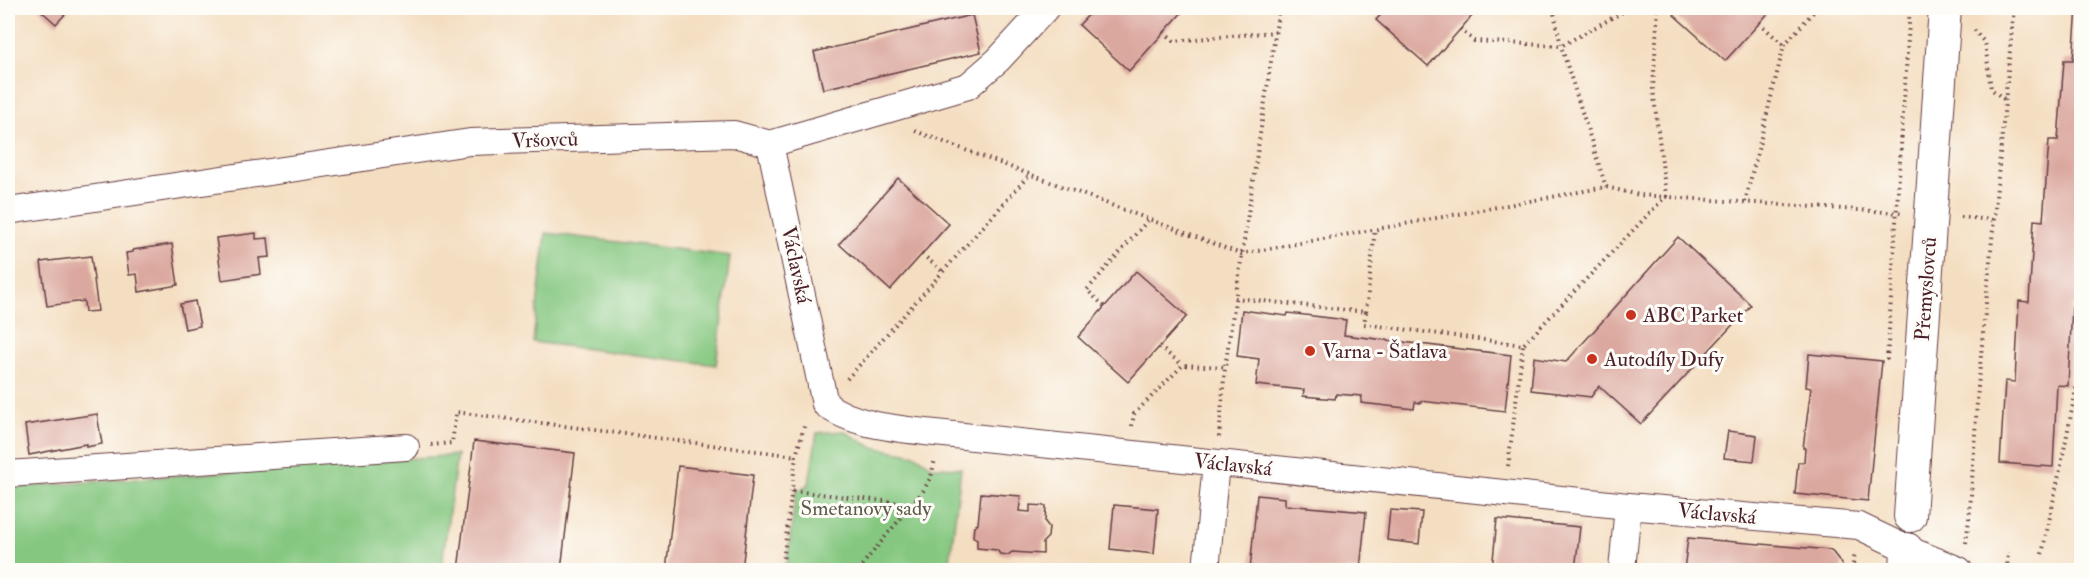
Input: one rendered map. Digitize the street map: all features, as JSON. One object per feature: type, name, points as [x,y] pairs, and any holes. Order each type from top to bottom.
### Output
[{"type":"street","points":[[770,144],[968,86],[998,60],[1046,8]]},
{"type":"street","name":"Přemyslovců","points":[[1906,560],[1944,216],[1958,16]]},
{"type":"street","name":"Vršovců","points":[[8,211],[470,142],[734,134],[770,144]]},
{"type":"street","name":"Václavská","points":[[770,144],[825,404],[835,412],[898,429],[1628,506],[1859,526],[1906,560],[1962,561]]},
{"type":"street","points":[[8,474],[406,447]]},
{"type":"street","points":[[1206,570],[1216,463]]},
{"type":"street","points":[[1622,570],[1628,506]]},
{"type":"path","points":[[1216,463],[1225,367],[1279,8]]},
{"type":"path","points":[[1553,8],[1561,46],[1606,187]]},
{"type":"path","points":[[1460,29],[1474,40],[1561,46],[1630,8]]},
{"type":"path","points":[[1658,8],[1653,89],[1666,196]]},
{"type":"path","points":[[1744,202],[1784,45],[1817,8]]},
{"type":"path","points":[[1896,213],[1910,8]]},
{"type":"path","points":[[1962,561],[1970,511],[1978,387],[2014,8]]},
{"type":"path","points":[[1958,16],[1985,43],[1991,88],[2005,100]]},
{"type":"path","points":[[1759,23],[1784,45]]},
{"type":"path","points":[[1164,32],[1174,41],[1275,32]]},
{"type":"path","points":[[872,115],[1241,254],[1606,187],[1639,195],[1993,220]]},
{"type":"path","points":[[782,570],[796,456],[806,420],[825,404],[1030,174]]},
{"type":"path","points":[[1504,493],[1523,345],[1666,196]]},
{"type":"path","points":[[1104,306],[1087,290],[1149,219]]},
{"type":"path","points":[[1375,229],[1364,324],[1523,345]]},
{"type":"path","points":[[922,254],[943,272]]},
{"type":"path","points":[[1235,298],[1366,312]]},
{"type":"path","points":[[1159,348],[1183,365],[1225,367]]},
{"type":"path","points":[[2042,554],[2082,359]]},
{"type":"path","points":[[1128,454],[1134,414],[1183,365]]},
{"type":"path","points":[[406,447],[452,443],[456,412],[796,456]]},
{"type":"path","points":[[858,570],[923,491],[931,477],[935,433]]},
{"type":"path","points":[[793,491],[911,504]]},
{"type":"path","points":[[2007,570],[2008,552]]},
{"type":"green space","points":[[546,233],[730,256],[716,365],[533,342]]},
{"type":"green space","name":"Smetanovy sady","points":[[844,431],[872,447],[916,455],[933,467],[961,468],[949,570],[786,570],[796,492],[809,484],[817,433]]},
{"type":"green space","points":[[457,455],[441,570],[8,570],[8,488]]},
{"type":"building","points":[[38,8],[71,8],[56,24]]},
{"type":"building","points":[[1095,8],[1186,8],[1129,71],[1079,25]]},
{"type":"building","points":[[1387,8],[1479,8],[1428,66],[1376,20]]},
{"type":"building","points":[[1681,8],[1773,8],[1725,61],[1674,15]]},
{"type":"building","points":[[2077,8],[2082,8],[2082,306],[2072,306],[2068,386],[2057,385],[2053,467],[2000,463],[2005,381],[2015,382],[2019,301],[2029,302],[2034,220],[2043,221],[2049,140],[2058,140],[2064,60],[2073,60]]},
{"type":"building","points":[[972,15],[981,52],[823,89],[814,52]]},
{"type":"building","points":[[898,178],[949,224],[890,290],[839,244]]},
{"type":"building","points":[[256,233],[256,239],[268,238],[270,257],[259,258],[261,274],[222,280],[216,238]]},
{"type":"building","points":[[1678,237],[1751,305],[1641,424],[1599,386],[1591,397],[1531,390],[1534,357],[1566,362]]},
{"type":"building","points":[[172,244],[178,285],[139,292],[137,274],[129,275],[126,253]]},
{"type":"building","points":[[91,256],[98,311],[85,312],[84,301],[47,306],[41,262]]},
{"type":"building","points":[[1136,271],[1187,316],[1128,382],[1078,337]]},
{"type":"building","points":[[195,301],[200,326],[185,329],[180,304]]},
{"type":"building","points":[[1242,310],[1346,320],[1344,335],[1511,355],[1505,411],[1421,401],[1421,403],[1415,402],[1414,409],[1361,403],[1362,396],[1336,394],[1335,399],[1303,396],[1304,390],[1256,385],[1259,359],[1237,356]]},
{"type":"building","points":[[1809,354],[1882,361],[1868,501],[1795,494],[1798,462],[1804,462],[1805,448],[1803,448],[1811,388],[1806,387]]},
{"type":"building","points":[[97,414],[102,444],[86,447],[86,444],[29,455],[25,425]]},
{"type":"building","points":[[1728,431],[1757,435],[1754,461],[1724,458]]},
{"type":"building","points":[[474,441],[575,453],[561,570],[458,570]]},
{"type":"building","points":[[678,466],[753,475],[742,570],[666,570]]},
{"type":"building","points":[[981,493],[1021,496],[1019,511],[1030,512],[1030,505],[1046,506],[1045,522],[1049,527],[1048,537],[1043,542],[1043,554],[1012,552],[1008,555],[1000,554],[997,550],[977,548],[977,539],[973,537],[974,526],[978,524]]},
{"type":"building","points":[[1257,495],[1285,498],[1285,505],[1366,512],[1360,570],[1250,570]]},
{"type":"building","points":[[1114,505],[1158,509],[1154,554],[1110,549]]},
{"type":"building","points":[[1390,510],[1422,512],[1419,544],[1387,540]]},
{"type":"building","points":[[1497,519],[1580,527],[1575,570],[1492,570]]},
{"type":"building","points":[[1688,538],[1831,550],[1842,564],[1841,570],[1684,570]]},
{"type":"place","name":"ABC Parket","points":[[1631,315]]},
{"type":"place","name":"Varna - Šatlava","points":[[1310,351]]},
{"type":"place","name":"Autodíly Dufy","points":[[1592,359]]}]
